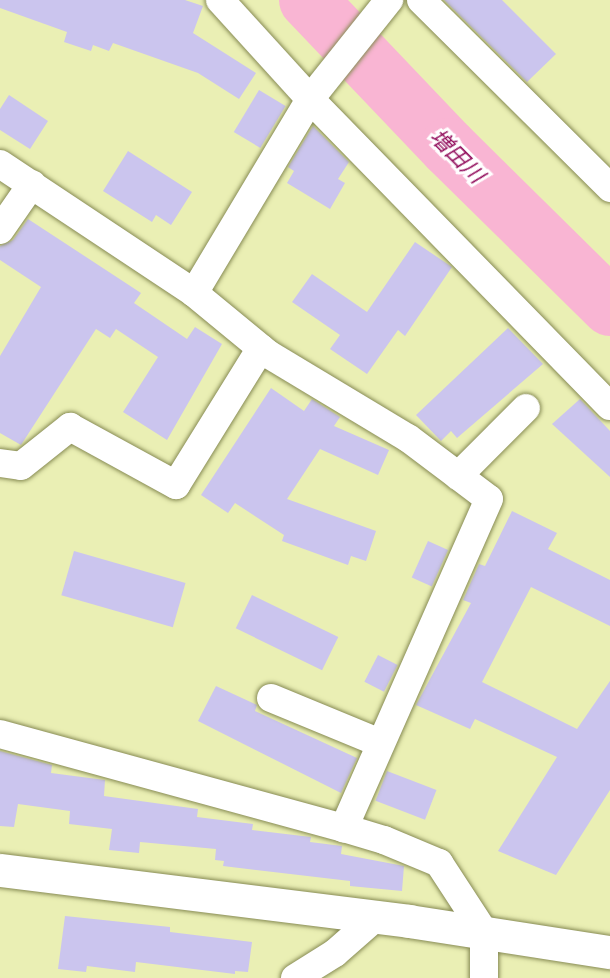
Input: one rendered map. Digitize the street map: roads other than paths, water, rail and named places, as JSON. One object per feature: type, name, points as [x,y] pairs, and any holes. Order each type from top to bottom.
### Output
[{"type":"street","points":[[220,0],[310,99],[610,406]]},
{"type":"street","points":[[194,293],[310,99],[389,0]]},
{"type":"street","points":[[421,0],[610,188]]},
{"type":"street","points":[[0,164],[194,293],[261,348],[408,438],[489,499],[344,828]]},
{"type":"street","points":[[0,230],[32,184]]},
{"type":"street","points":[[0,463],[21,466],[70,427],[176,485],[261,348]]},
{"type":"street","points":[[458,476],[526,408]]},
{"type":"street","points":[[271,698],[380,743]]},
{"type":"street","points":[[0,734],[344,828],[384,840],[439,863],[484,932],[484,978]]},
{"type":"street","points":[[0,870],[484,932],[610,952]]},
{"type":"street","points":[[295,978],[335,953],[375,918]]},
{"type":"waterway","name":"増田川","points":[[308,0],[448,147],[610,307]]}]
